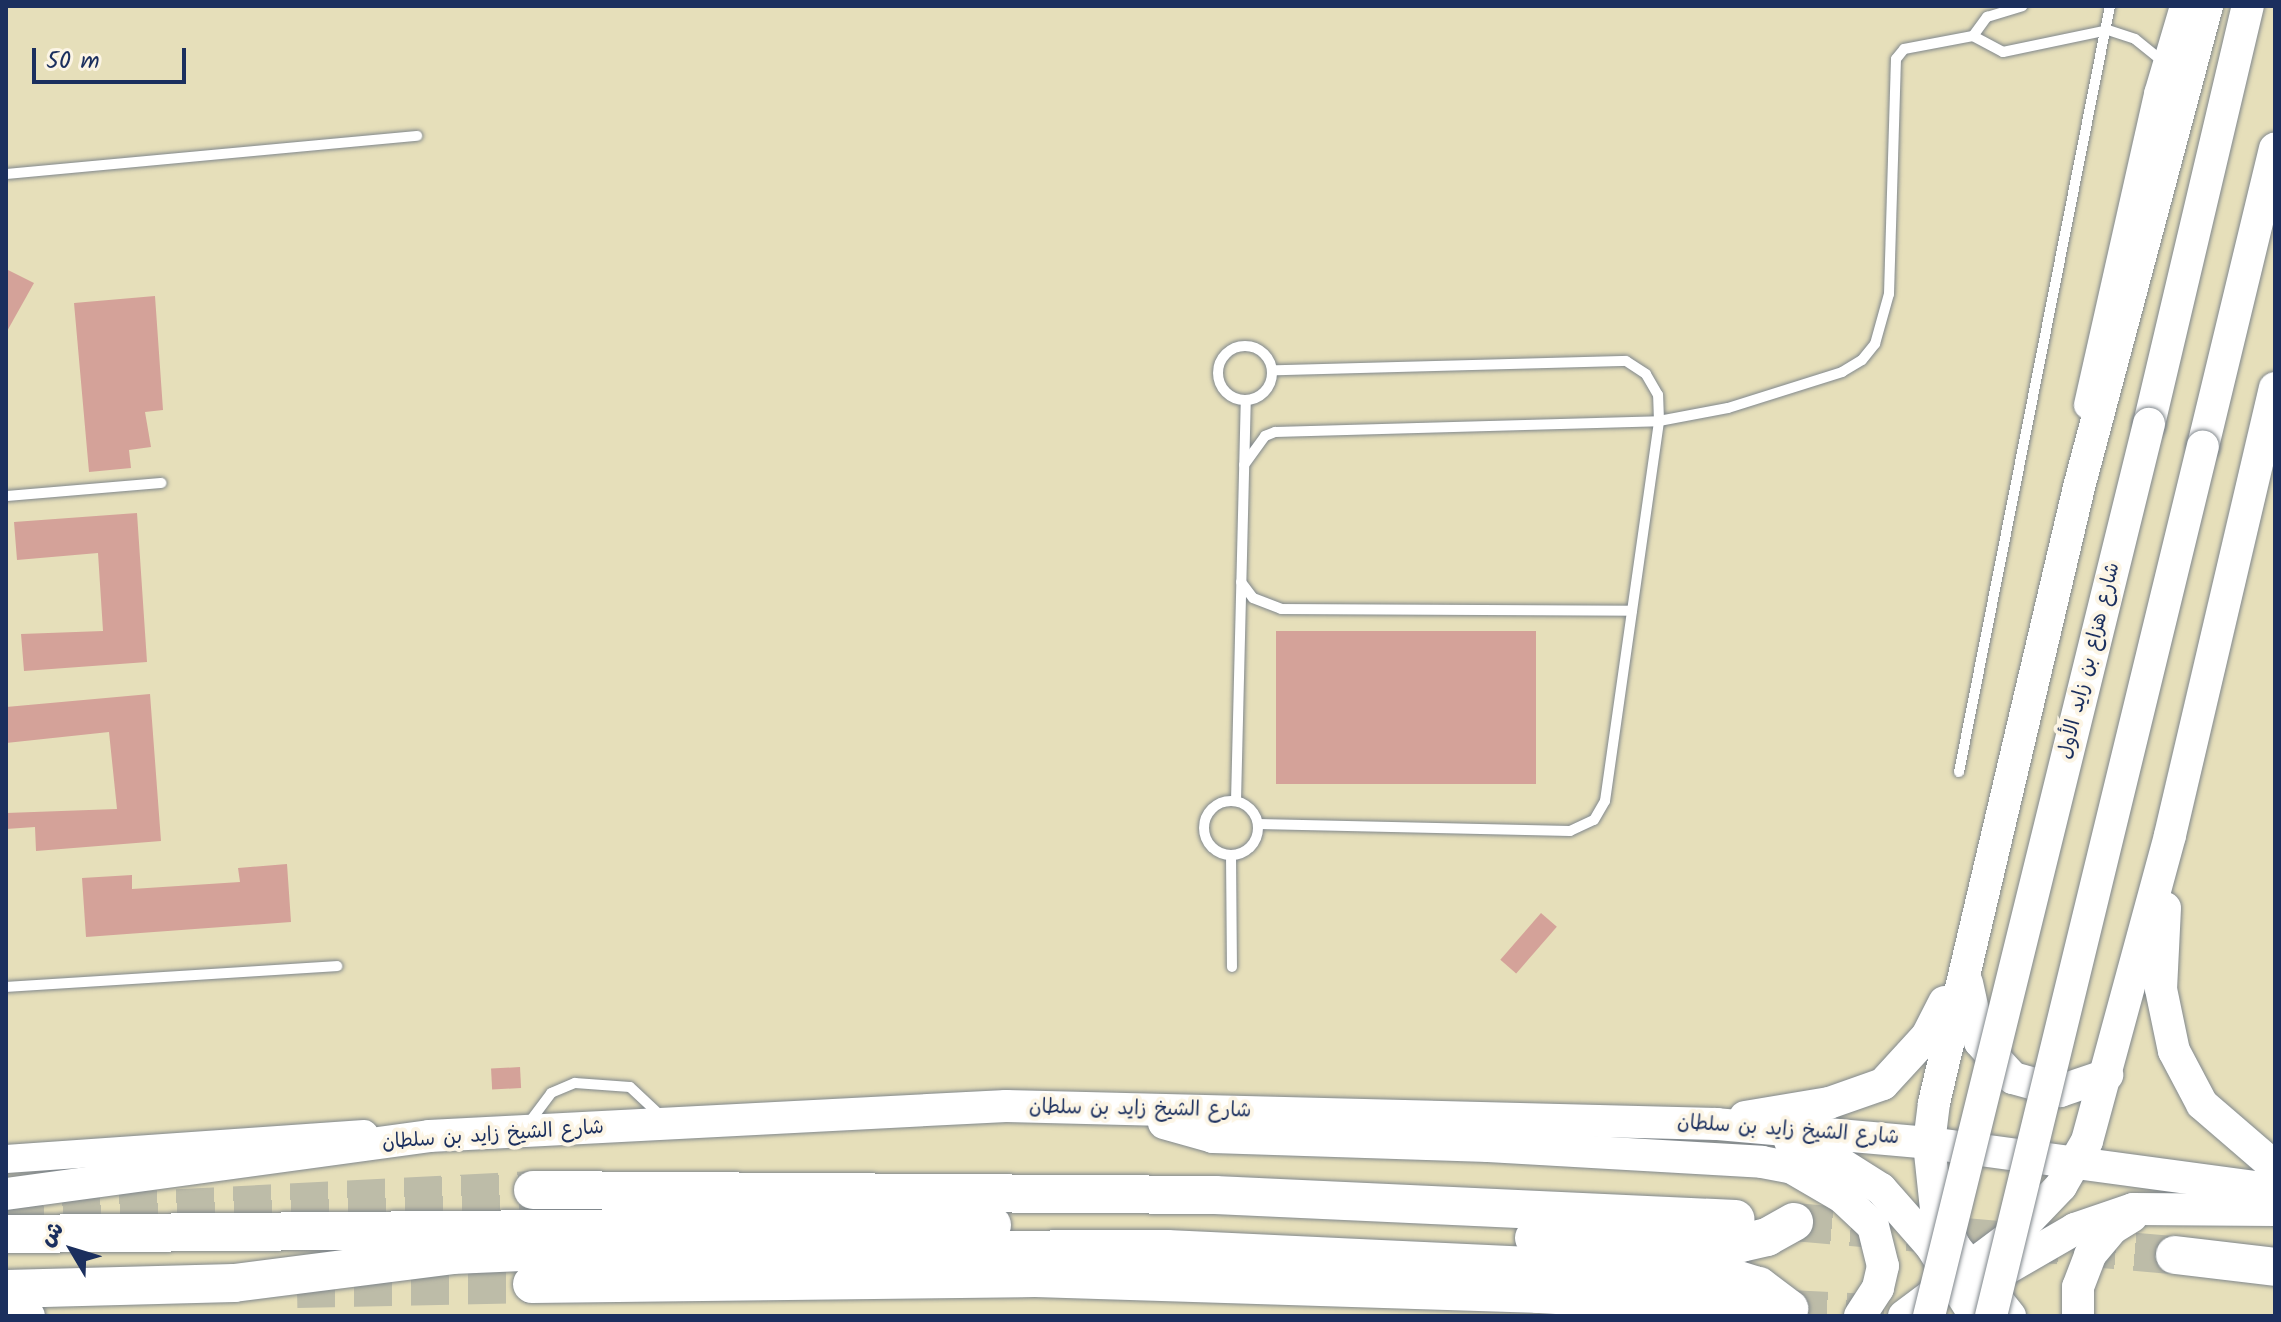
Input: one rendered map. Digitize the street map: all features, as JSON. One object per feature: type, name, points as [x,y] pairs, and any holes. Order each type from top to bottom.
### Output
[{"type":"highway","points":[[6,1234],[907,1222],[1728,1243],[1767,1237],[1794,1222],[1215,1195],[533,1190]]},
{"type":"highway","points":[[6,1289],[234,1283],[437,1257],[522,1252],[1167,1249],[1722,1275],[1759,1286],[1789,1309],[1491,1292],[1035,1278],[532,1284]]},
{"type":"highway","points":[[2175,1255],[2275,1267]]},
{"type":"main road","points":[[1964,1293],[1936,1209],[1929,1143],[1965,960],[2079,487],[2207,6]]},
{"type":"main road","name":"شارع هزاع بن زايد الأول","points":[[1929,1316],[2149,424],[2248,6]]},
{"type":"main road","points":[[1991,1316],[2275,149]]},
{"type":"main road","points":[[1964,1293],[2079,1161],[2107,1075],[2170,835],[2275,388]]},
{"type":"main road","points":[[2170,835],[2161,989],[2171,1041],[2202,1104],[2275,1167]]},
{"type":"main road","points":[[1965,960],[1974,1026],[2000,1068],[2028,1085],[2060,1091],[2107,1075]]},
{"type":"main road","points":[[1717,1124],[1829,1103],[1883,1084],[1927,1036],[1965,960]]},
{"type":"main road","name":"شارع الشيخ زايد بن سلطان","points":[[6,1194],[429,1136],[1006,1106],[1717,1124],[1929,1143],[2275,1190]]},
{"type":"main road","points":[[1117,1110],[1213,1137],[1504,1146],[1762,1162],[1792,1168],[1842,1197],[1873,1226],[1883,1266],[1878,1288],[1860,1316]]},
{"type":"main road","points":[[1717,1124],[1789,1140],[1853,1170],[1903,1212],[1964,1293],[2010,1316]]},
{"type":"main road","points":[[2078,1316],[2078,1287],[2090,1255],[2113,1228],[2153,1206]]},
{"type":"main road","points":[[1904,1316],[1964,1293],[2075,1229],[2153,1206],[2275,1210]]},
{"type":"main road","points":[[6,1314],[29,1316]]},
{"type":"street","points":[[2079,487],[2096,356],[2184,6]]},
{"type":"street","points":[[6,1159],[292,1135],[429,1136]]},
{"type":"lane","points":[[1973,36],[1987,17],[2022,6]]},
{"type":"lane","points":[[1959,772],[2108,30],[2110,6]]},
{"type":"lane","points":[[1244,465],[1275,432],[1659,421],[1728,408],[1842,372],[1869,352],[1889,294],[1896,59],[1904,49],[1973,36],[2003,52],[2108,30],[2135,39],[2167,64]]},
{"type":"lane","points":[[6,174],[417,136]]},
{"type":"lane","points":[[1241,347],[1258,349],[1272,370],[1262,394],[1246,400],[1222,387],[1219,370],[1226,354],[1241,347]]},
{"type":"lane","points":[[1258,824],[1570,831],[1582,827],[1605,801],[1659,421],[1658,395],[1646,374],[1626,361],[1272,370]]},
{"type":"lane","points":[[1236,801],[1246,400]]},
{"type":"lane","points":[[6,496],[161,483]]},
{"type":"lane","points":[[1241,582],[1253,598],[1281,609],[1632,611]]},
{"type":"lane","points":[[1231,855],[1208,842],[1205,824],[1219,804],[1236,801],[1250,809],[1258,824]]},
{"type":"lane","points":[[1231,855],[1248,848],[1258,824]]},
{"type":"lane","points":[[1231,855],[1232,967]]},
{"type":"lane","points":[[6,987],[337,966]]},
{"type":"lane","points":[[523,1131],[551,1093],[575,1083],[630,1087],[668,1124]]},
{"type":"building","points":[[6,269],[34,283],[6,333]]},
{"type":"building","points":[[155,296],[163,410],[145,412],[151,447],[129,450],[131,468],[89,472],[74,303]]},
{"type":"building","points":[[137,513],[147,662],[24,671],[21,634],[103,631],[98,553],[17,560],[14,522]]},
{"type":"building","points":[[1276,631],[1536,631],[1536,784],[1276,784]]},
{"type":"building","points":[[150,694],[161,841],[36,851],[35,827],[6,829],[6,813],[117,809],[109,732],[6,743],[6,707]]},
{"type":"building","points":[[287,864],[291,922],[86,937],[82,878],[132,875],[132,889],[240,882],[238,868]]},
{"type":"building","points":[[1541,913],[1557,927],[1516,974],[1500,960]]},
{"type":"building","points":[[520,1067],[521,1088],[492,1089],[491,1069]]},
{"type":"tunnel","points":[[6,1217],[533,1190]]},
{"type":"tunnel","points":[[1794,1222],[2175,1255]]},
{"type":"tunnel","points":[[297,1289],[532,1284]]},
{"type":"tunnel","points":[[1789,1309],[1930,1316]]}]
